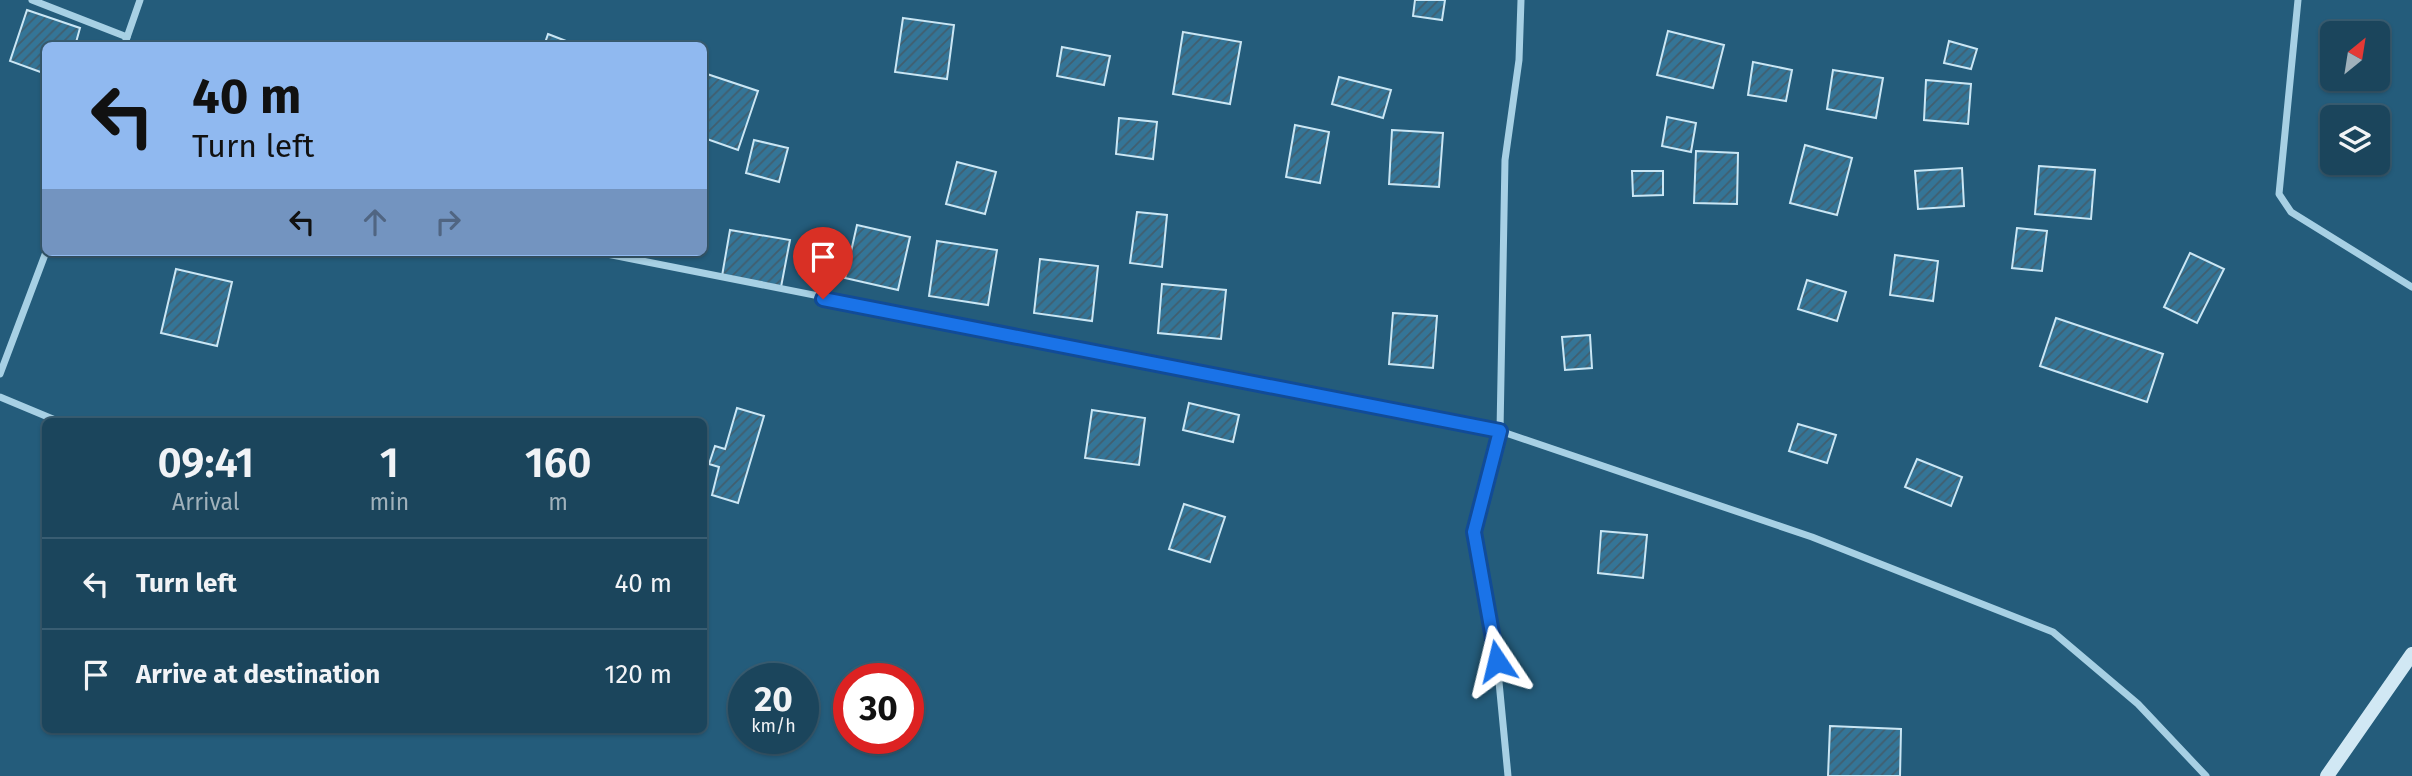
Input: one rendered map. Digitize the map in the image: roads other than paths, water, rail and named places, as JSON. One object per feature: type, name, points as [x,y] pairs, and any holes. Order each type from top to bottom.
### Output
[{"type":"street","points":[[32,0],[127,37]]},
{"type":"street","points":[[125,42],[140,0]]},
{"type":"street","points":[[1508,776],[1497,661],[1474,532],[1500,431],[1505,160],[1519,60],[1521,0]]},
{"type":"street","points":[[2298,0],[2279,194],[2291,212],[2412,286]]},
{"type":"street","points":[[0,374],[44,256]]},
{"type":"street","points":[[617,256],[1500,431],[1812,537],[2053,632],[2138,704],[2206,776]]},
{"type":"street","points":[[0,397],[50,418]]},
{"type":"street","points":[[2327,776],[2412,654]]}]
